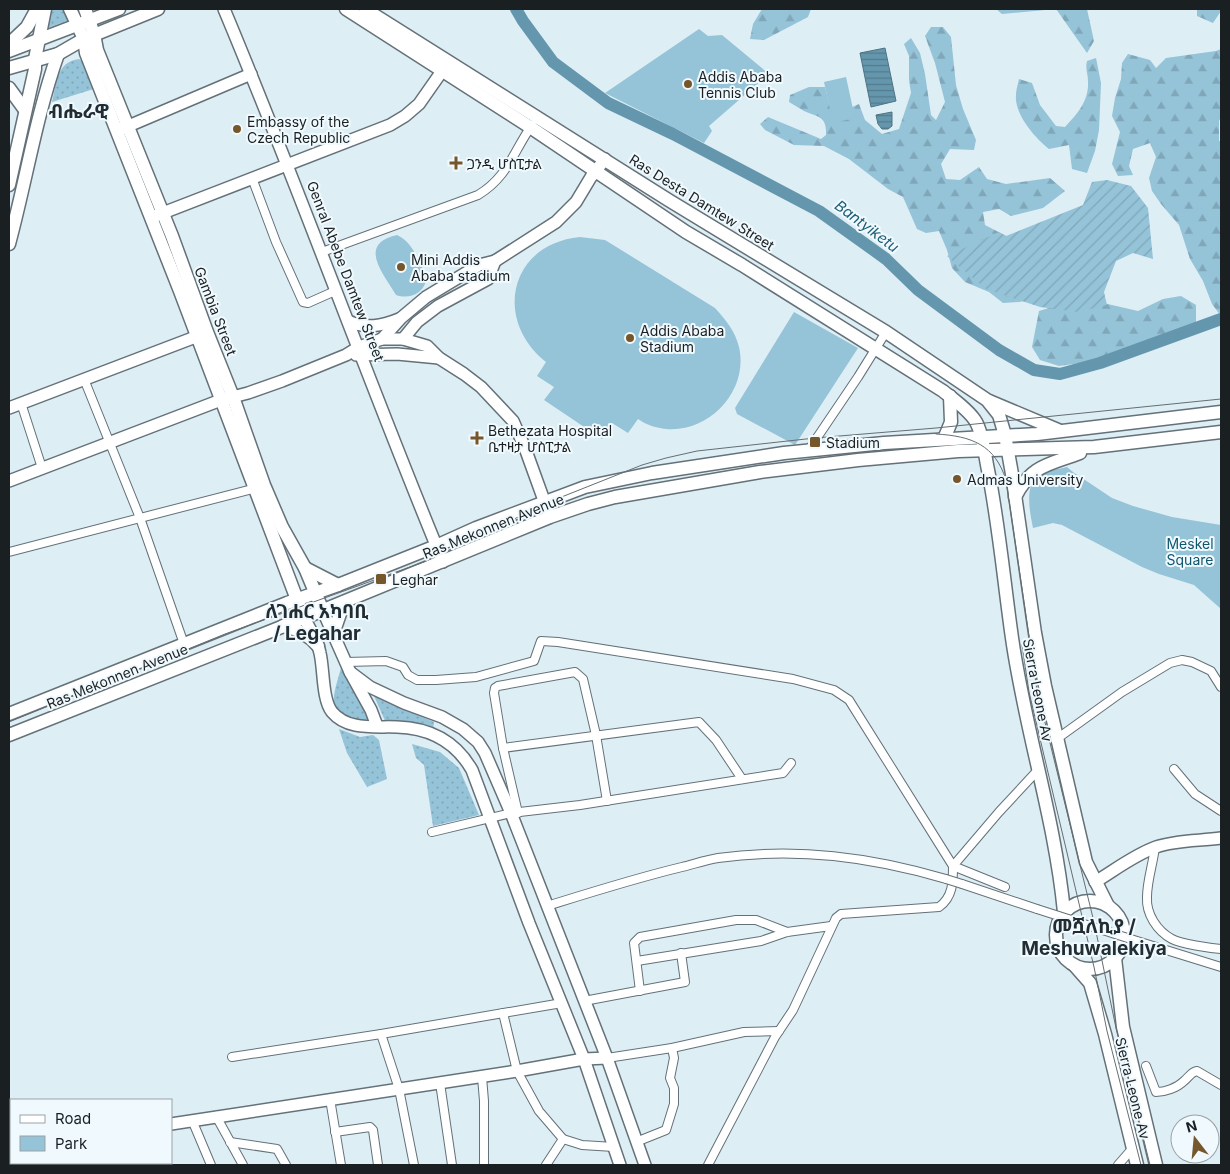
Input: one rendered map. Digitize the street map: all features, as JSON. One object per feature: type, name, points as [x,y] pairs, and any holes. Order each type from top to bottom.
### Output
[{"type":"main road","points":[[9,44],[27,26],[37,9]]},
{"type":"main road","points":[[9,184],[35,69],[35,59],[45,9]]},
{"type":"main road","name":"Gambia Street","points":[[70,9],[84,18],[89,37],[86,53],[122,129],[156,215],[172,236],[202,334],[227,398],[282,526],[304,568],[323,611]]},
{"type":"main road","points":[[9,51],[40,39],[84,18],[119,9]]},
{"type":"main road","points":[[9,68],[35,59],[58,54],[89,37],[158,9]]},
{"type":"main road","name":"Genral Abebe Damtew Street","points":[[224,9],[288,164],[335,291],[443,562]]},
{"type":"main road","name":"Ras Desta Damtew Street","points":[[346,9],[446,66]]},
{"type":"main road","name":"Ras Desta Damtew Street","points":[[365,9],[446,66],[534,122],[605,159],[670,201],[886,332],[987,400],[999,415],[1005,435],[1034,633],[1086,862],[1108,906]]},
{"type":"main road","points":[[9,244],[15,200],[41,106],[58,54]]},
{"type":"main road","points":[[156,215],[390,125],[405,116],[419,104],[446,66]]},
{"type":"main road","points":[[122,129],[251,74]]},
{"type":"main road","points":[[9,88],[25,110]]},
{"type":"main road","name":"Ras Desta Damtew Street","points":[[534,122],[596,170],[686,232],[876,348],[950,396],[976,422],[984,451]]},
{"type":"main road","points":[[9,481],[227,398],[282,381],[360,351],[382,339],[401,318],[426,297],[479,265],[495,261],[556,222],[576,202],[605,159]]},
{"type":"main road","points":[[403,339],[417,322],[438,306],[488,279],[495,261]]},
{"type":"main road","points":[[348,321],[357,325],[369,326],[380,325],[401,318]]},
{"type":"main road","points":[[9,408],[202,334]]},
{"type":"main road","points":[[382,339],[403,339],[427,346],[439,358],[481,387],[513,421],[550,517]]},
{"type":"main road","points":[[360,351],[439,358]]},
{"type":"main road","points":[[944,439],[951,422],[950,396]]},
{"type":"main road","name":"Gambia Street","points":[[227,398],[256,488],[304,618]]},
{"type":"main road","points":[[987,400],[1060,430]]},
{"type":"main road","name":"Ras Mekonnen Avenue","points":[[12,711],[338,585],[476,528],[584,487],[632,476],[808,451],[884,443],[1060,430],[1221,412]]},
{"type":"main road","points":[[1015,497],[1026,478],[1041,467],[1094,447],[1221,432]]},
{"type":"main road","name":"Ras Mekonnen Avenue","points":[[9,735],[323,611],[550,517],[588,504],[615,497],[735,476],[858,460],[958,451],[1094,447]]},
{"type":"main road","points":[[958,451],[978,462],[989,473]]},
{"type":"main road","name":"Sierra Leone Av","points":[[984,451],[996,511],[1015,656],[1060,871],[1064,912]]},
{"type":"main road","points":[[304,568],[338,585]]},
{"type":"main road","points":[[280,606],[287,576]]},
{"type":"main road","points":[[333,634],[344,602]]},
{"type":"main road","points":[[323,611],[377,726]]},
{"type":"main road","points":[[304,618],[318,646],[326,697],[332,712],[345,722],[361,727],[399,727],[422,731],[450,743],[464,756],[472,770],[529,923],[584,1059],[620,1165]]},
{"type":"main road","points":[[282,626],[292,628],[311,638],[318,646]]},
{"type":"main road","points":[[348,667],[370,687],[404,703],[442,717],[463,729],[478,742],[490,762],[514,813],[547,906],[607,1058],[645,1165]]},
{"type":"main road","points":[[1095,882],[1137,856],[1156,848],[1221,838]]},
{"type":"main road","points":[[1085,901],[1097,901],[1108,906],[1119,916],[1124,930],[1123,945],[1115,958],[1107,964],[1096,968],[1075,966],[1065,958],[1058,948],[1056,935],[1058,923],[1064,912],[1074,905],[1085,901]]},
{"type":"main road","name":"Sierra Leone Av","points":[[1115,958],[1123,1028],[1156,1165]]},
{"type":"main road","name":"Sierra Leone Av","points":[[1075,966],[1090,984],[1105,1034],[1137,1165]]},
{"type":"main road","points":[[172,1124],[584,1059],[607,1058]]},
{"type":"street","points":[[322,252],[478,195],[491,187],[500,178],[534,122]]},
{"type":"street","points":[[252,178],[276,242],[304,304],[335,291]]},
{"type":"street","points":[[808,451],[886,332]]},
{"type":"street","points":[[84,379],[140,518],[184,644]]},
{"type":"street","points":[[20,403],[42,468]]},
{"type":"street","points":[[9,552],[256,488]]},
{"type":"street","points":[[348,667],[386,661],[403,667],[408,675],[417,680],[476,677],[534,660],[541,641],[558,642],[793,679],[834,690],[849,700],[953,866],[953,881],[949,896],[946,902],[938,907],[842,914],[836,918],[793,1010],[779,1031],[708,1165]]},
{"type":"street","points":[[1058,738],[1122,692],[1170,663],[1182,660],[1211,671],[1221,687]]},
{"type":"street","points":[[514,813],[494,693],[495,688],[575,672],[583,679],[596,735],[607,801]]},
{"type":"street","points":[[503,748],[699,722],[716,740],[742,779]]},
{"type":"street","points":[[432,832],[490,817],[607,801],[783,773],[791,763]]},
{"type":"street","points":[[1174,768],[1195,794],[1221,811]]},
{"type":"street","points":[[953,866],[1038,770]]},
{"type":"street","points":[[1156,848],[1147,896],[1147,908],[1151,918],[1172,940],[1221,949]]},
{"type":"street","points":[[547,906],[639,877],[718,858],[797,852],[863,859],[906,867],[1221,967]]},
{"type":"street","points":[[953,866],[1006,887]]},
{"type":"street","points":[[640,991],[634,943],[640,937],[736,920],[756,920],[787,932]]},
{"type":"street","points":[[636,961],[761,940],[787,932],[831,926]]},
{"type":"street","points":[[584,1001],[685,982],[681,953]]},
{"type":"street","points":[[232,1057],[562,1003]]},
{"type":"street","points":[[503,1013],[517,1071],[540,1111],[563,1139],[582,1145],[614,1147]]},
{"type":"street","points":[[607,1058],[672,1048],[744,1032],[779,1031]]},
{"type":"street","points":[[381,1034],[399,1089],[414,1165]]},
{"type":"street","points":[[636,1142],[666,1130],[674,1104],[674,1088],[670,1078],[674,1058],[672,1048]]},
{"type":"street","points":[[1146,1066],[1156,1092],[1175,1087],[1194,1071],[1221,1085]]},
{"type":"street","points":[[482,1076],[484,1165]]},
{"type":"street","points":[[440,1083],[452,1165]]},
{"type":"street","points":[[330,1099],[341,1165]]},
{"type":"street","points":[[216,1116],[243,1165]]},
{"type":"street","points":[[192,1120],[211,1165]]},
{"type":"street","points":[[335,1132],[370,1127],[373,1130],[378,1165]]},
{"type":"street","points":[[546,1165],[563,1139]]},
{"type":"street","points":[[230,1142],[277,1149],[286,1165]]},
{"type":"street","points":[[1118,1165],[1132,1149]]},
{"type":"green space","points":[[50,9],[64,9],[69,20],[47,28]]},
{"type":"green space","points":[[762,9],[811,9],[808,17],[764,40],[750,39],[753,24]]},
{"type":"green space","points":[[996,9],[1056,9],[1002,14]]},
{"type":"green space","points":[[1056,9],[1087,9],[1094,41],[1087,53]]},
{"type":"green space","points":[[1197,9],[1221,9],[1221,11],[1213,23],[1197,16]]},
{"type":"green space","points":[[931,27],[943,27],[951,37],[956,85],[963,109],[976,140],[974,150],[950,149],[941,164],[946,179],[960,180],[979,167],[987,179],[1006,184],[1050,178],[1065,191],[1043,208],[1011,216],[999,209],[983,212],[985,225],[1018,242],[1035,299],[1003,303],[989,292],[965,282],[952,268],[939,231],[926,233],[917,229],[903,197],[888,189],[849,159],[824,146],[794,145],[765,130],[760,124],[768,117],[821,139],[826,135],[826,129],[821,118],[789,102],[790,95],[809,87],[825,87],[830,107],[850,108],[859,104],[865,120],[882,134],[899,129],[911,93],[909,56],[904,44],[911,38],[920,53],[931,115],[936,120],[945,102],[935,63],[925,36]]},
{"type":"green space","name":"Addis Ababa Tennis Club","points":[[699,29],[708,36],[722,35],[769,74],[709,126],[712,131],[704,143],[605,93]]},
{"type":"green space","points":[[1221,49],[1219,141],[1221,141],[1221,316],[1212,304],[1203,281],[1190,259],[1179,225],[1152,191],[1149,178],[1156,157],[1150,143],[1133,149],[1129,166],[1133,175],[1118,176],[1112,164],[1120,132],[1112,116],[1121,79],[1122,63],[1128,54],[1150,60],[1156,68],[1166,58]]},
{"type":"green space","points":[[1096,58],[1101,83],[1099,130],[1095,151],[1087,173],[1072,169],[1069,145],[1049,149],[1038,139],[1026,125],[1018,110],[1016,93],[1019,79],[1032,83],[1040,105],[1056,126],[1065,127],[1085,101],[1088,88],[1087,61]]},
{"type":"green space","points":[[79,59],[86,63],[97,88],[52,102],[62,69],[71,61]]},
{"type":"green space","points":[[846,77],[855,118],[833,123],[824,82]]},
{"type":"green space","points":[[1107,180],[1131,186],[1148,208],[1153,259],[1133,253],[1116,261],[1104,292],[1107,305],[1078,312],[1040,307],[986,289],[947,256],[999,232],[1006,236],[1083,205],[1092,182]]},
{"type":"green space","name":"Mini Addis Ababa stadium","points":[[397,235],[403,238],[411,247],[427,277],[426,283],[420,291],[406,297],[396,295],[380,269],[377,260],[376,252],[378,245],[385,239]]},
{"type":"green space","name":"Addis Ababa Stadium","points":[[580,237],[605,240],[715,308],[726,321],[737,341],[741,363],[738,379],[732,393],[723,406],[711,416],[697,424],[682,428],[666,429],[648,425],[638,419],[628,433],[612,423],[602,439],[544,400],[554,387],[537,376],[546,362],[529,345],[519,326],[515,306],[516,286],[524,269],[537,254],[556,243]]},
{"type":"green space","points":[[1181,296],[1196,305],[1196,325],[1147,347],[1088,362],[1059,366],[1040,360],[1032,347],[1039,311],[1075,300],[1099,302],[1138,311],[1163,299]]},
{"type":"green space","points":[[794,312],[858,348],[795,445],[737,414],[735,408]]},
{"type":"green space","name":"Meskel Square","points":[[1067,467],[1112,498],[1133,506],[1172,517],[1221,525],[1221,609],[1194,585],[1142,567],[1062,525],[1053,523],[1033,528],[1029,498],[1035,478],[1041,474]]},
{"type":"green space","points":[[341,668],[368,718],[369,724],[345,716],[335,706],[335,691]]},
{"type":"green space","points":[[374,696],[434,722],[433,730],[386,723]]},
{"type":"green space","points":[[339,729],[360,737],[373,735],[379,740],[387,779],[367,787],[347,753]]},
{"type":"green space","points":[[412,744],[440,752],[459,768],[479,815],[433,826],[424,765],[416,758]]},
{"type":"shaded area","points":[[885,48],[896,101],[871,107],[860,53]]},
{"type":"shaded area","points":[[892,112],[892,126],[888,129],[882,129],[878,124],[876,115]]},
{"type":"waterway","name":"Bantyiketu","points":[[516,9],[553,62],[608,103],[673,134],[819,211],[886,259],[918,290],[999,350],[1034,370],[1060,374],[1100,363],[1221,319]]},
{"type":"tram line","points":[[9,722],[225,634],[424,562],[554,500],[642,465],[666,458],[697,451],[815,438],[936,428],[1221,399]]},
{"type":"tram line","points":[[936,434],[961,437],[980,445],[995,458],[1006,480],[1037,690],[1094,922],[1116,1028],[1150,1165]]},
{"type":"tram line","points":[[1022,645],[1029,692],[1094,967],[1107,1031],[1141,1165]]},
{"type":"place","name":"Addis Ababa Tennis Club","points":[[688,84]]},
{"type":"place","name":"Embassy of the Czech Republic","points":[[237,129]]},
{"type":"place","name":"ጋንዲ ሆስፒታል","points":[[456,163]]},
{"type":"place","name":"Mini Addis Ababa stadium","points":[[401,267]]},
{"type":"place","name":"Addis Ababa Stadium","points":[[630,338]]},
{"type":"place","name":"Bethezata Hospital ቤተዛታ ሆስፒታል","points":[[477,438]]},
{"type":"place","name":"Stadium","points":[[815,442]]},
{"type":"place","name":"Admas University","points":[[957,479]]},
{"type":"place","name":"Leghar","points":[[381,579]]},
{"type":"district","name":"ብሔራዊ","points":[[79,111]]},
{"type":"district","name":"ለገሐር አካባቢ / Legahar","points":[[317,622]]},
{"type":"district","name":"መሿለኪያ / Meshuwalekiya","points":[[1094,937]]}]
